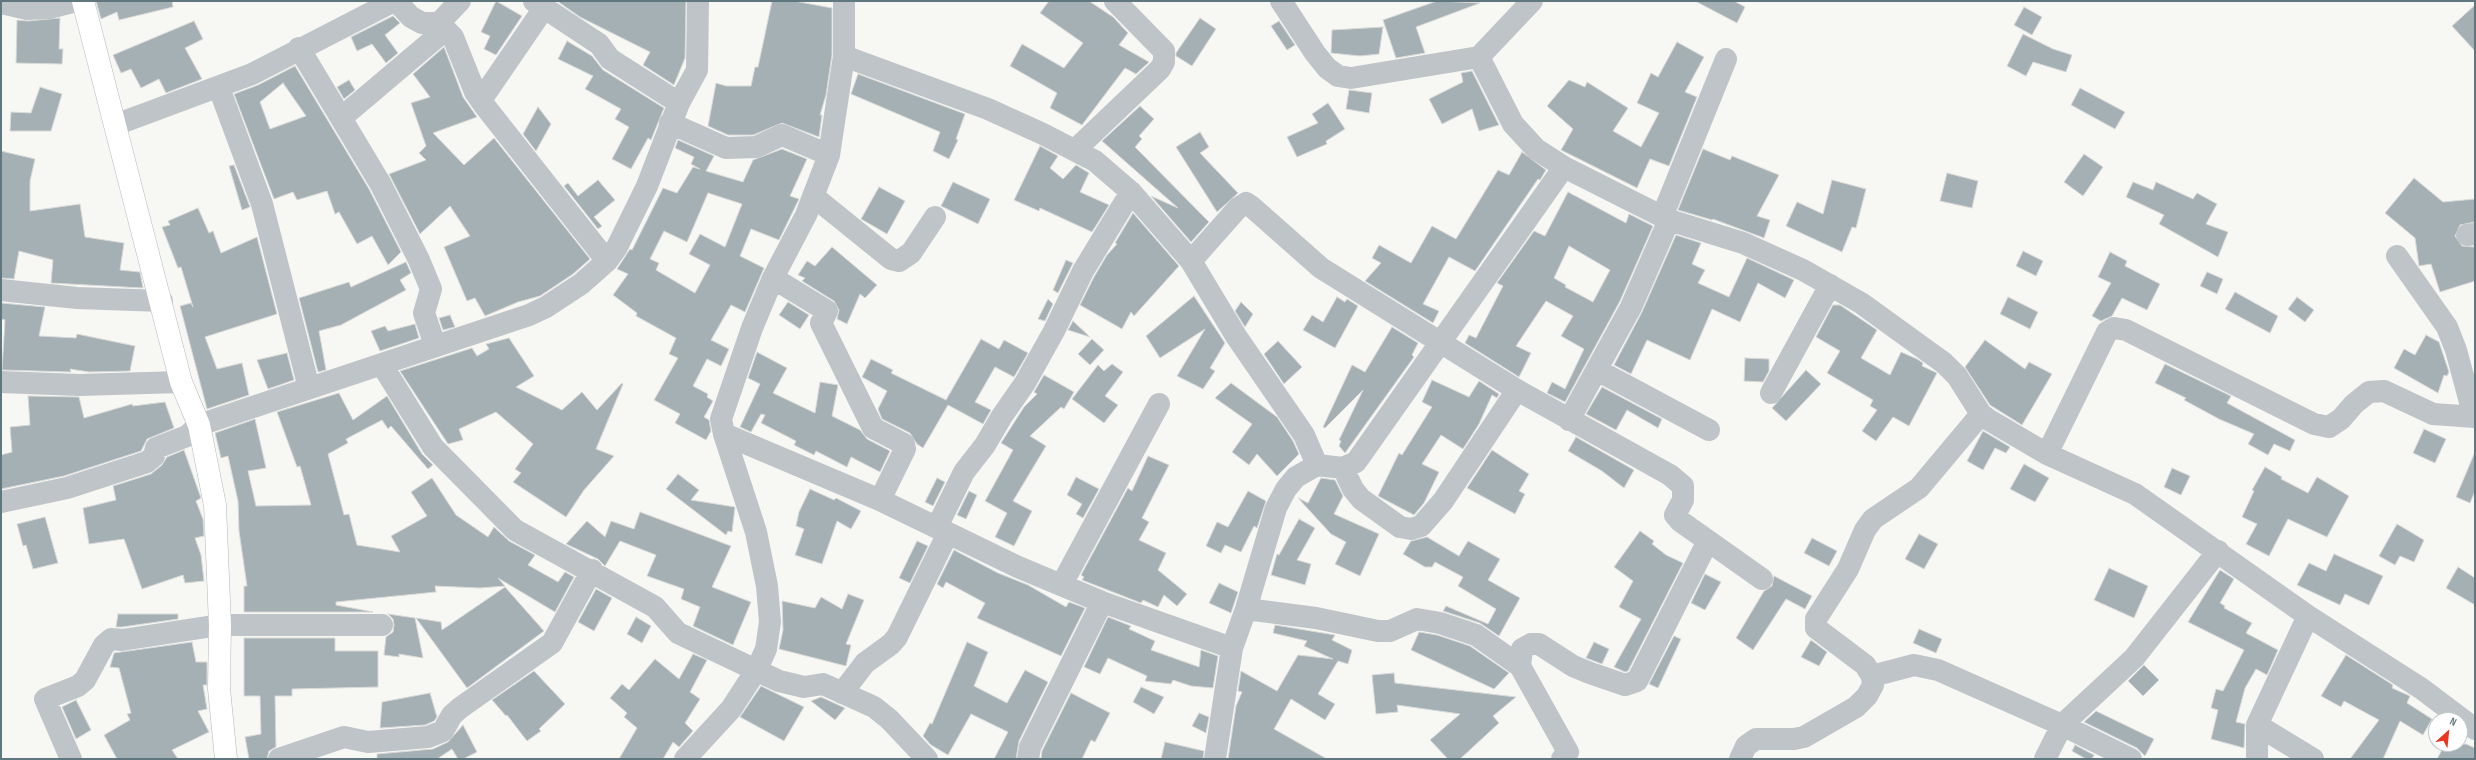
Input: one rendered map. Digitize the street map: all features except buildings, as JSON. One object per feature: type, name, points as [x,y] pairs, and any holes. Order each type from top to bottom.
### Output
[{"type":"main road","points":[[83,1],[162,301],[181,382],[199,425],[215,505],[220,625],[219,689],[226,759]]},
{"type":"street","points":[[1,3],[27,9],[49,8],[76,1]]},
{"type":"street","points":[[115,125],[219,88],[267,67],[299,48],[395,1],[411,17],[422,23],[442,26],[453,37],[459,47],[475,92],[608,261]]},
{"type":"street","points":[[341,118],[442,26],[460,1]]},
{"type":"street","points":[[1,502],[67,488],[148,462],[154,456],[156,448],[187,436],[199,425],[382,365],[546,307],[581,284],[608,261],[617,247],[646,186],[679,102],[697,70],[698,1]]},
{"type":"street","points":[[685,759],[720,723],[757,669],[766,649],[770,622],[767,586],[756,532],[724,434],[721,419],[724,406],[773,278],[806,215],[829,155],[844,56],[844,1]]},
{"type":"street","points":[[1075,150],[1160,69],[1164,62],[1164,52],[1115,1]]},
{"type":"street","points":[[1281,1],[1327,68],[1338,76],[1351,78],[1479,57],[1532,1]]},
{"type":"street","points":[[481,100],[539,4],[599,44],[610,59],[679,102]]},
{"type":"street","points":[[299,48],[380,184],[422,267],[431,289],[424,312],[436,345]]},
{"type":"street","points":[[844,56],[988,109],[1075,150],[1094,161],[1131,192],[1191,261],[1236,336],[1304,435],[1317,465]]},
{"type":"street","points":[[1479,57],[1513,124],[1536,149],[1564,167],[1666,219],[1743,243],[1803,270],[1861,303],[1944,363],[1957,376],[1981,414],[2047,454],[2134,494],[2218,551],[2308,616],[2422,689],[2475,729]]},
{"type":"street","points":[[1570,420],[1631,307],[1666,219],[1726,59]]},
{"type":"street","points":[[219,88],[262,204],[309,388]]},
{"type":"street","points":[[670,123],[726,148],[756,147],[782,135],[829,155]]},
{"type":"street","points":[[1215,759],[1232,648],[1246,609],[1276,508],[1286,489],[1296,477],[1317,465],[1343,468],[1356,462],[1366,450],[1564,167]]},
{"type":"street","points":[[842,693],[865,663],[891,644],[897,637],[942,530],[964,472],[986,445],[1002,416],[1025,383],[1054,331],[1083,271],[1131,192]]},
{"type":"street","points":[[813,196],[891,259],[899,261],[912,253],[935,217]]},
{"type":"street","points":[[1191,261],[1238,208],[1246,203],[1321,268],[1517,390],[1670,475],[1683,486],[1683,500],[1675,515],[1708,541],[1762,579]]},
{"type":"street","points":[[2047,454],[2107,332],[2114,328],[2126,330],[2314,424],[2329,427],[2341,419],[2354,404],[2369,392],[2384,391],[2433,414],[2475,417],[2456,350],[2446,327],[2397,256]]},
{"type":"street","points":[[773,278],[828,311],[821,323],[873,428],[904,444],[905,449],[880,500]]},
{"type":"street","points":[[1771,393],[1830,285]]},
{"type":"street","points":[[1,290],[77,298],[162,301]]},
{"type":"street","points":[[382,365],[433,447],[515,530],[592,570],[655,607],[678,633],[757,669],[779,681],[804,687],[823,684],[874,707],[889,719],[927,759]]},
{"type":"street","points":[[1597,370],[1709,430]]},
{"type":"street","points":[[1,382],[79,385],[181,382]]},
{"type":"street","points":[[1343,468],[1353,489],[1361,499],[1400,527],[1412,530],[1421,526],[1443,501],[1517,390]]},
{"type":"street","points":[[1062,584],[1160,404]]},
{"type":"street","points":[[1740,759],[1746,746],[1756,739],[1794,739],[1804,737],[1856,706],[1867,696],[1873,685],[1872,676],[1865,665],[1816,628],[1816,619],[1848,569],[1865,530],[1873,519],[1919,488],[1981,414]]},
{"type":"street","points":[[724,434],[880,500],[1018,567],[1062,584],[1102,602],[1232,648]]},
{"type":"street","points":[[1520,666],[1522,649],[1530,644],[1539,644],[1573,666],[1590,673],[1625,685],[1637,681],[1708,541]]},
{"type":"street","points":[[2045,759],[2062,725],[2134,658],[2218,551]]},
{"type":"street","points":[[279,759],[344,738],[368,742],[428,736],[443,730],[452,715],[460,708],[552,644],[592,570]]},
{"type":"street","points":[[1028,759],[1030,746],[1102,602]]},
{"type":"street","points":[[1246,609],[1316,618],[1378,631],[1390,631],[1417,619],[1440,623],[1476,635],[1520,666],[1568,752],[1562,759]]},
{"type":"street","points":[[2257,759],[2257,725],[2308,616]]},
{"type":"street","points":[[71,759],[45,699],[78,686],[85,680],[104,645],[111,640],[122,640],[220,625],[382,625]]},
{"type":"street","points":[[1872,676],[1914,665],[1927,666],[2062,725],[2131,759]]},
{"type":"street","points":[[2257,725],[2313,759]]}]
